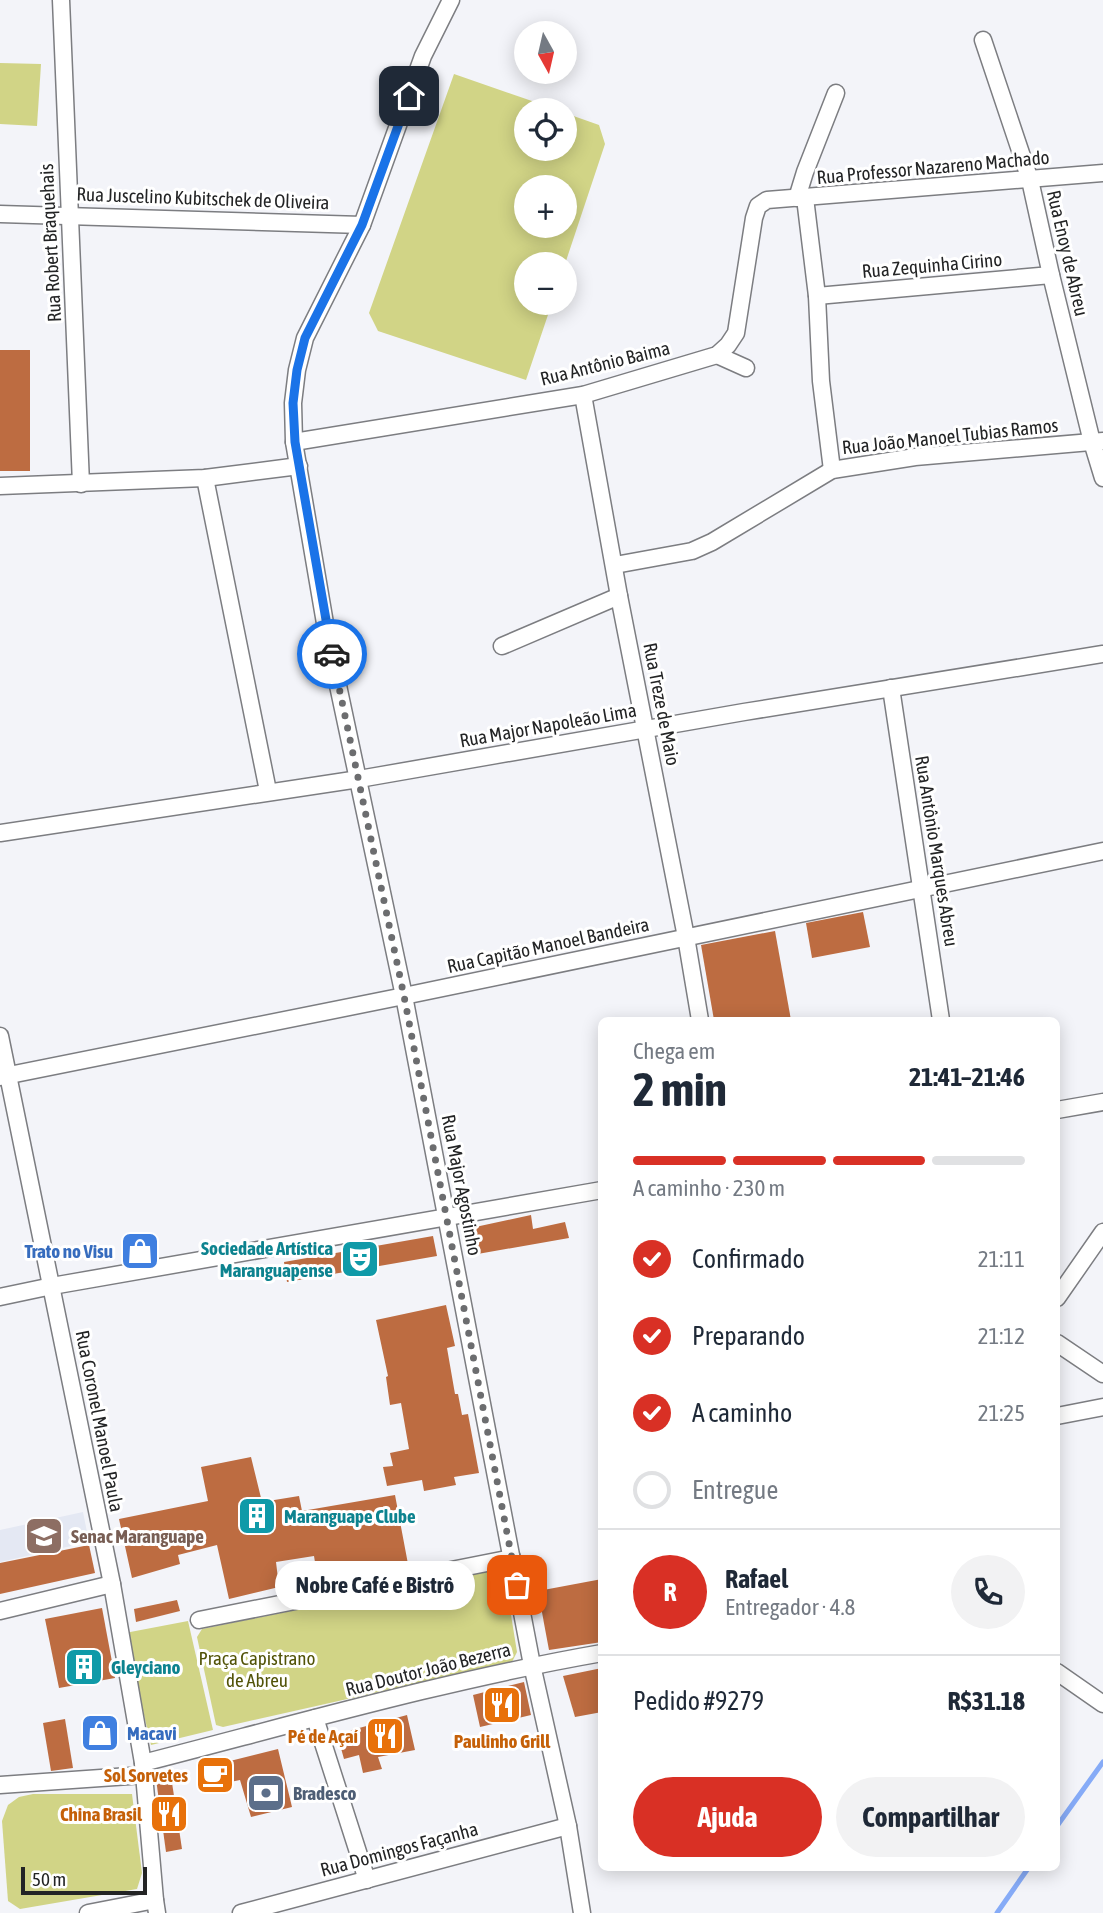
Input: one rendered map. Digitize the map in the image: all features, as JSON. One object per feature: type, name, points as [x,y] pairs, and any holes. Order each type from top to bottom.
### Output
[{"type":"street","name":"Rua Robert Braquehais","points":[[61,0],[81,484]]},
{"type":"street","name":"Rua Major Agostinho","points":[[450,0],[423,56],[362,225],[305,338],[293,403],[295,442],[326,629],[404,996],[532,1665],[568,1826],[582,1913]]},
{"type":"street","name":"Rua Enoy de Abreu","points":[[983,40],[1030,180],[1051,275],[1098,442],[1103,478]]},
{"type":"street","points":[[832,470],[821,381],[817,296],[801,198],[805,172],[836,93]]},
{"type":"street","name":"Rua Professor Nazareno Machado","points":[[717,355],[736,333],[754,218],[758,206],[767,200],[1103,173]]},
{"type":"street","name":"Rua Juscelino Kubitschek de Oliveira","points":[[0,214],[362,225]]},
{"type":"street","name":"Rua Zequinha Cirino","points":[[817,296],[1051,275]]},
{"type":"street","points":[[717,355],[746,368]]},
{"type":"street","name":"Rua Antônio Baima","points":[[295,442],[583,395],[717,355]]},
{"type":"street","name":"Rua Treze de Maio","points":[[583,395],[699,1017]]},
{"type":"street","name":"Rua João Manoel Tubias Ramos","points":[[615,565],[692,551],[712,542],[832,470],[915,457],[1098,442]]},
{"type":"street","points":[[0,486],[205,478],[299,466]]},
{"type":"street","points":[[205,478],[268,791]]},
{"type":"street","points":[[502,646],[620,596]]},
{"type":"street","name":"Rua Major Napoleão Lima","points":[[0,833],[359,779],[1103,654]]},
{"type":"street","name":"Rua Antônio Marques Abreu","points":[[891,688],[941,1017]]},
{"type":"street","name":"Rua Capitão Manoel Bandeira","points":[[4,1076],[1103,851]]},
{"type":"street","name":"Rua Coronel Manoel Paula","points":[[0,1036],[4,1076],[52,1286],[112,1584],[143,1769],[156,1906]]},
{"type":"street","points":[[1060,1109],[1103,1102]]},
{"type":"street","points":[[0,1297],[598,1191]]},
{"type":"street","points":[[1060,1294],[1103,1232]]},
{"type":"street","points":[[1060,1345],[1103,1374]]},
{"type":"street","points":[[1060,1415],[1103,1407]]},
{"type":"street","points":[[200,1620],[512,1558]]},
{"type":"street","points":[[0,1611],[112,1584]]},
{"type":"street","name":"Rua Doutor João Bezerra","points":[[0,1785],[143,1769],[315,1718],[532,1665],[598,1654]]},
{"type":"street","points":[[1060,1674],[1103,1704]]},
{"type":"street","points":[[315,1718],[366,1880]]},
{"type":"street","name":"Rua Domingos Façanha","points":[[241,1913],[568,1826]]},
{"type":"street","points":[[98,1912],[156,1906]]},
{"type":"shaded area","name":"Senac Maranguape","points":[[83,1512],[89,1542],[0,1562],[0,1530]]},
{"type":"green space","points":[[0,63],[41,64],[37,126],[0,124]]},
{"type":"green space","points":[[454,74],[523,98],[514,98],[514,161],[577,161],[577,117],[599,125],[605,144],[577,228],[577,175],[514,175],[514,238],[574,238],[569,252],[514,252],[514,315],[548,315],[526,380],[378,331],[369,313]]},
{"type":"green space","name":"Praça Capistrano de Abreu","points":[[494,1570],[505,1578],[517,1652],[512,1662],[223,1727],[216,1725],[197,1637],[202,1629]]},
{"type":"green space","points":[[188,1621],[213,1730],[151,1745],[125,1633]]},
{"type":"green space","points":[[33,1794],[132,1794],[142,1873],[137,1889],[20,1909],[8,1901],[2,1821],[8,1805],[19,1797]]},
{"type":"building","points":[[0,350],[30,350],[30,471],[0,471]]},
{"type":"building","points":[[863,912],[870,947],[812,958],[806,923]]},
{"type":"building","points":[[775,931],[790,1017],[713,1017],[701,945]]},
{"type":"building","points":[[531,1215],[533,1229],[565,1222],[569,1238],[472,1255],[466,1229]]},
{"type":"building","name":"Sociedade Artística Maranguapense","points":[[433,1236],[437,1256],[287,1282],[284,1262]]},
{"type":"building","points":[[446,1305],[455,1346],[447,1348],[455,1394],[458,1394],[462,1415],[468,1414],[479,1473],[454,1477],[456,1485],[424,1491],[422,1480],[387,1486],[383,1467],[393,1466],[390,1453],[409,1449],[401,1403],[390,1405],[388,1376],[376,1320]]},
{"type":"building","points":[[251,1457],[262,1502],[299,1496],[302,1511],[395,1495],[408,1564],[318,1581],[314,1556],[276,1562],[279,1587],[229,1599],[217,1545],[178,1555],[180,1564],[132,1578],[119,1519],[208,1501],[201,1467]]},
{"type":"building","points":[[89,1545],[95,1573],[0,1594],[0,1563]]},
{"type":"building","points":[[598,1580],[598,1643],[549,1650],[538,1591]]},
{"type":"building","points":[[177,1600],[180,1611],[136,1622],[134,1609]]},
{"type":"building","points":[[102,1608],[115,1678],[59,1688],[45,1619]]},
{"type":"building","points":[[598,1669],[598,1713],[575,1717],[563,1676]]},
{"type":"building","name":"Paulinho Grill","points":[[524,1682],[531,1715],[480,1727],[473,1695]]},
{"type":"building","points":[[407,1715],[415,1750],[378,1757],[382,1769],[363,1773],[359,1755],[344,1759],[337,1734]]},
{"type":"building","points":[[65,1719],[73,1768],[51,1771],[43,1723]]},
{"type":"building","name":"Bradesco","points":[[278,1749],[292,1807],[251,1817],[240,1780],[206,1787],[202,1768]]},
{"type":"building","name":"China Brasil","points":[[171,1776],[182,1849],[166,1852],[156,1779]]},
{"type":"waterway","points":[[1060,1822],[1103,1762]]},
{"type":"waterway","points":[[997,1913],[1026,1871]]},
{"type":"way so far","points":[[332,654],[404,996],[517,1585]]},
{"type":"place","name":"Trato no Visu","points":[[140,1251]]},
{"type":"place","name":"Sociedade Artística Maranguapense","points":[[360,1259]]},
{"type":"place","name":"Maranguape Clube","points":[[257,1516]]},
{"type":"place","name":"Senac Maranguape","points":[[44,1536]]},
{"type":"place","name":"Nobre Café e Bistrô","points":[[517,1585]]},
{"type":"place","name":"Gleyciano","points":[[84,1667]]},
{"type":"place","name":"Paulinho Grill","points":[[502,1705]]},
{"type":"place","name":"Macavi","points":[[100,1733]]},
{"type":"place","name":"Pé de Açaí","points":[[385,1736]]},
{"type":"place","name":"Sol Sorvetes","points":[[215,1775]]},
{"type":"place","name":"Bradesco","points":[[266,1793]]},
{"type":"place","name":"China Brasil","points":[[169,1814]]},
{"type":"route","points":[[332,654],[295,442],[293,403],[297,370],[305,338],[362,225],[409,96]]}]
